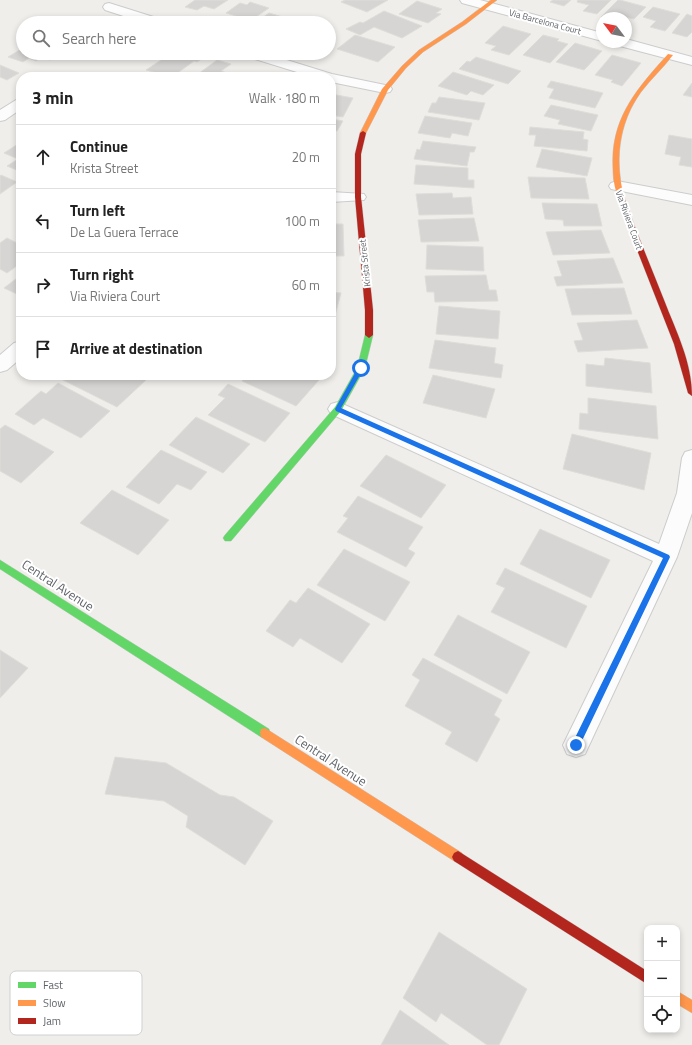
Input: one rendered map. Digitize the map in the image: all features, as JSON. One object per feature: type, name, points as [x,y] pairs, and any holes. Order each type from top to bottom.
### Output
[{"type":"street","name":"Via Barcelona Court","points":[[466,0],[491,3],[596,35]]},
{"type":"street","name":"Krista Street","points":[[228,538],[338,409],[361,368],[369,334],[369,310],[358,197],[358,154],[363,132],[385,89],[404,67],[421,51],[491,3]]},
{"type":"street","points":[[109,7],[137,16]]},
{"type":"street","points":[[632,45],[692,61]]},
{"type":"street","name":"Via Riviera Court","points":[[670,55],[634,98],[621,125],[615,155],[617,186],[632,232],[678,344],[692,393]]},
{"type":"street","points":[[272,60],[311,72]]},
{"type":"street","points":[[336,79],[385,89]]},
{"type":"street","points":[[0,117],[16,107]]},
{"type":"street","points":[[617,186],[692,200]]},
{"type":"street","points":[[336,198],[358,197]]},
{"type":"street","points":[[0,341],[16,348]]},
{"type":"street","points":[[0,365],[16,352]]},
{"type":"street","points":[[338,409],[666,557]]},
{"type":"street","points":[[576,745],[666,557],[688,493],[692,458]]},
{"type":"street","name":"Central Avenue","points":[[0,564],[644,976]]},
{"type":"street","points":[[680,999],[692,1007]]},
{"type":"building","points":[[195,0],[228,0],[214,9],[204,6],[197,10],[185,7]]},
{"type":"building","points":[[345,0],[388,0],[367,12],[341,2]]},
{"type":"building","points":[[553,0],[571,0],[564,6],[550,2]]},
{"type":"building","points":[[578,0],[611,0],[599,12],[596,12],[596,14],[583,11],[589,5],[577,2]]},
{"type":"building","points":[[618,0],[646,7],[634,19],[632,18],[632,12],[606,12]]},
{"type":"building","points":[[417,1],[442,9],[436,13],[441,14],[428,23],[399,14]]},
{"type":"building","points":[[250,2],[269,8],[257,16],[236,16],[226,13],[240,3],[247,5]]},
{"type":"building","points":[[653,7],[680,14],[665,31],[650,27],[656,21],[643,17]]},
{"type":"building","points":[[384,11],[422,26],[402,38],[374,27],[360,35],[346,29],[360,22],[363,23]]},
{"type":"building","points":[[269,13],[279,16],[265,16]]},
{"type":"building","points":[[687,14],[692,16],[692,32],[687,37],[672,33]]},
{"type":"building","points":[[503,26],[531,34],[509,55],[491,50],[496,46],[485,43]]},
{"type":"building","points":[[355,35],[395,47],[378,62],[337,49]]},
{"type":"building","points":[[543,35],[559,39],[557,41],[568,44],[550,63],[523,55]]},
{"type":"building","points":[[575,43],[602,51],[584,70],[556,62]]},
{"type":"building","points":[[16,52],[16,60],[8,57]]},
{"type":"building","points":[[612,55],[641,63],[622,86],[611,82],[613,80],[595,75]]},
{"type":"building","points":[[476,57],[521,71],[508,84],[459,69],[467,61],[470,62]]},
{"type":"building","points":[[161,60],[200,60],[197,62],[194,61],[179,72],[153,72],[146,70]]},
{"type":"building","points":[[217,60],[231,64],[221,71],[224,72],[201,72]]},
{"type":"building","points":[[0,65],[17,72],[16,75],[7,80],[0,77]]},
{"type":"building","points":[[453,72],[494,85],[483,95],[471,91],[467,95],[438,86]]},
{"type":"building","points":[[551,81],[603,93],[595,108],[549,98],[554,89],[547,87]]},
{"type":"building","points":[[692,83],[692,97],[683,95]]},
{"type":"building","points":[[336,95],[353,98],[343,117],[336,116]]},
{"type":"building","points":[[439,97],[485,103],[479,120],[428,112],[432,103],[436,103]]},
{"type":"building","points":[[551,105],[598,115],[591,131],[558,124],[560,120],[544,116]]},
{"type":"building","points":[[425,116],[472,123],[468,136],[452,133],[450,138],[418,133]]},
{"type":"building","points":[[336,120],[343,121],[337,131]]},
{"type":"building","points":[[530,127],[584,132],[583,139],[588,140],[587,151],[534,146],[536,135],[529,135]]},
{"type":"building","points":[[669,135],[692,139],[692,167],[679,165],[681,157],[665,154]]},
{"type":"building","points":[[423,141],[476,147],[474,152],[470,152],[467,166],[414,159],[417,149],[420,150]]},
{"type":"building","points":[[16,145],[16,158],[4,153]]},
{"type":"building","points":[[542,149],[592,158],[587,176],[536,167]]},
{"type":"building","points":[[16,160],[16,170],[7,166]]},
{"type":"building","points":[[416,165],[468,168],[468,180],[474,180],[474,188],[414,184]]},
{"type":"building","points":[[1,175],[16,183],[0,194]]},
{"type":"building","points":[[528,177],[585,178],[589,199],[531,198]]},
{"type":"building","points":[[452,193],[453,198],[471,197],[473,214],[419,215],[416,194]]},
{"type":"building","points":[[542,203],[597,204],[602,226],[564,226],[563,220],[545,219]]},
{"type":"building","points":[[474,218],[479,241],[421,242],[418,220]]},
{"type":"building","points":[[336,224],[343,224],[344,256],[336,256]]},
{"type":"building","points":[[601,230],[610,253],[553,255],[546,232]]},
{"type":"building","points":[[7,238],[16,242],[16,267],[7,273],[0,269],[0,243]]},
{"type":"building","points":[[427,245],[483,247],[484,271],[426,269]]},
{"type":"building","points":[[613,258],[623,283],[557,286],[554,277],[562,276],[557,261]]},
{"type":"building","points":[[486,275],[489,290],[496,290],[498,301],[435,302],[434,292],[427,292],[425,276]]},
{"type":"building","points":[[16,279],[16,294],[4,288]]},
{"type":"building","points":[[624,288],[632,314],[572,315],[565,289]]},
{"type":"building","points":[[336,292],[341,293],[336,312]]},
{"type":"building","points":[[439,306],[500,311],[498,339],[436,334]]},
{"type":"building","points":[[637,320],[648,348],[578,352],[574,341],[583,340],[577,323]]},
{"type":"building","points":[[435,340],[496,348],[494,363],[503,365],[501,378],[429,368]]},
{"type":"building","points":[[605,358],[650,363],[652,393],[586,386],[586,364],[604,366]]},
{"type":"building","points":[[433,375],[495,389],[486,418],[423,403]]},
{"type":"building","points":[[63,380],[146,380],[117,407]]},
{"type":"building","points":[[243,380],[319,380],[296,406],[242,381]]},
{"type":"building","points":[[58,383],[110,411],[81,438],[43,418],[34,425],[15,414],[41,391],[46,394]]},
{"type":"building","points":[[228,384],[290,413],[265,442],[208,415],[225,398],[218,395]]},
{"type":"building","points":[[588,398],[656,406],[658,439],[579,429],[580,413],[588,414]]},
{"type":"building","points":[[196,417],[250,444],[223,473],[169,445]]},
{"type":"building","points":[[5,425],[54,452],[21,483],[0,471],[0,429]]},
{"type":"building","points":[[572,434],[651,453],[644,490],[563,469]]},
{"type":"building","points":[[161,450],[207,472],[191,490],[177,484],[159,504],[126,487]]},
{"type":"building","points":[[386,455],[446,485],[421,518],[360,486]]},
{"type":"building","points":[[112,490],[169,520],[138,555],[80,523]]},
{"type":"building","points":[[358,496],[423,527],[408,549],[415,553],[406,567],[337,532],[348,518],[343,516]]},
{"type":"building","points":[[540,529],[610,560],[591,598],[520,564]]},
{"type":"building","points":[[344,549],[410,582],[385,621],[317,585]]},
{"type":"building","points":[[505,568],[587,606],[566,648],[491,612],[505,588],[496,584]]},
{"type":"building","points":[[308,588],[370,624],[342,663],[300,638],[293,647],[266,631],[290,600],[296,603]]},
{"type":"building","points":[[458,615],[530,652],[507,694],[434,655]]},
{"type":"building","points":[[0,650],[28,668],[0,698]]},
{"type":"building","points":[[423,658],[502,700],[494,715],[500,719],[477,762],[445,744],[452,732],[405,706],[420,680],[412,675]]},
{"type":"building","points":[[115,757],[166,763],[220,795],[234,797],[273,821],[245,865],[186,827],[188,816],[164,801],[105,794]]},
{"type":"building","points":[[439,932],[527,989],[499,1045],[487,1045],[441,1013],[436,1022],[403,998]]},
{"type":"building","points":[[400,1010],[449,1045],[381,1045]]},
{"type":"traffic: fast","points":[[228,538],[338,409],[361,368],[369,335]]},
{"type":"traffic: fast","points":[[0,564],[265,733]]},
{"type":"traffic: slow","points":[[363,133],[385,89],[404,67],[421,51],[464,23],[494,0]]},
{"type":"traffic: slow","points":[[622,200],[618,187],[615,161],[618,134],[622,121],[639,91],[670,55]]},
{"type":"traffic: slow","points":[[265,733],[458,857]]},
{"type":"traffic: slow","points":[[680,999],[692,1007]]},
{"type":"traffic: jam","points":[[363,133],[358,154],[358,197],[369,310],[369,335]]},
{"type":"traffic: jam","points":[[622,200],[633,232],[678,344],[692,393]]},
{"type":"traffic: jam","points":[[458,857],[644,976]]},
{"type":"route","points":[[361,368],[338,409],[666,557],[576,745]]}]
